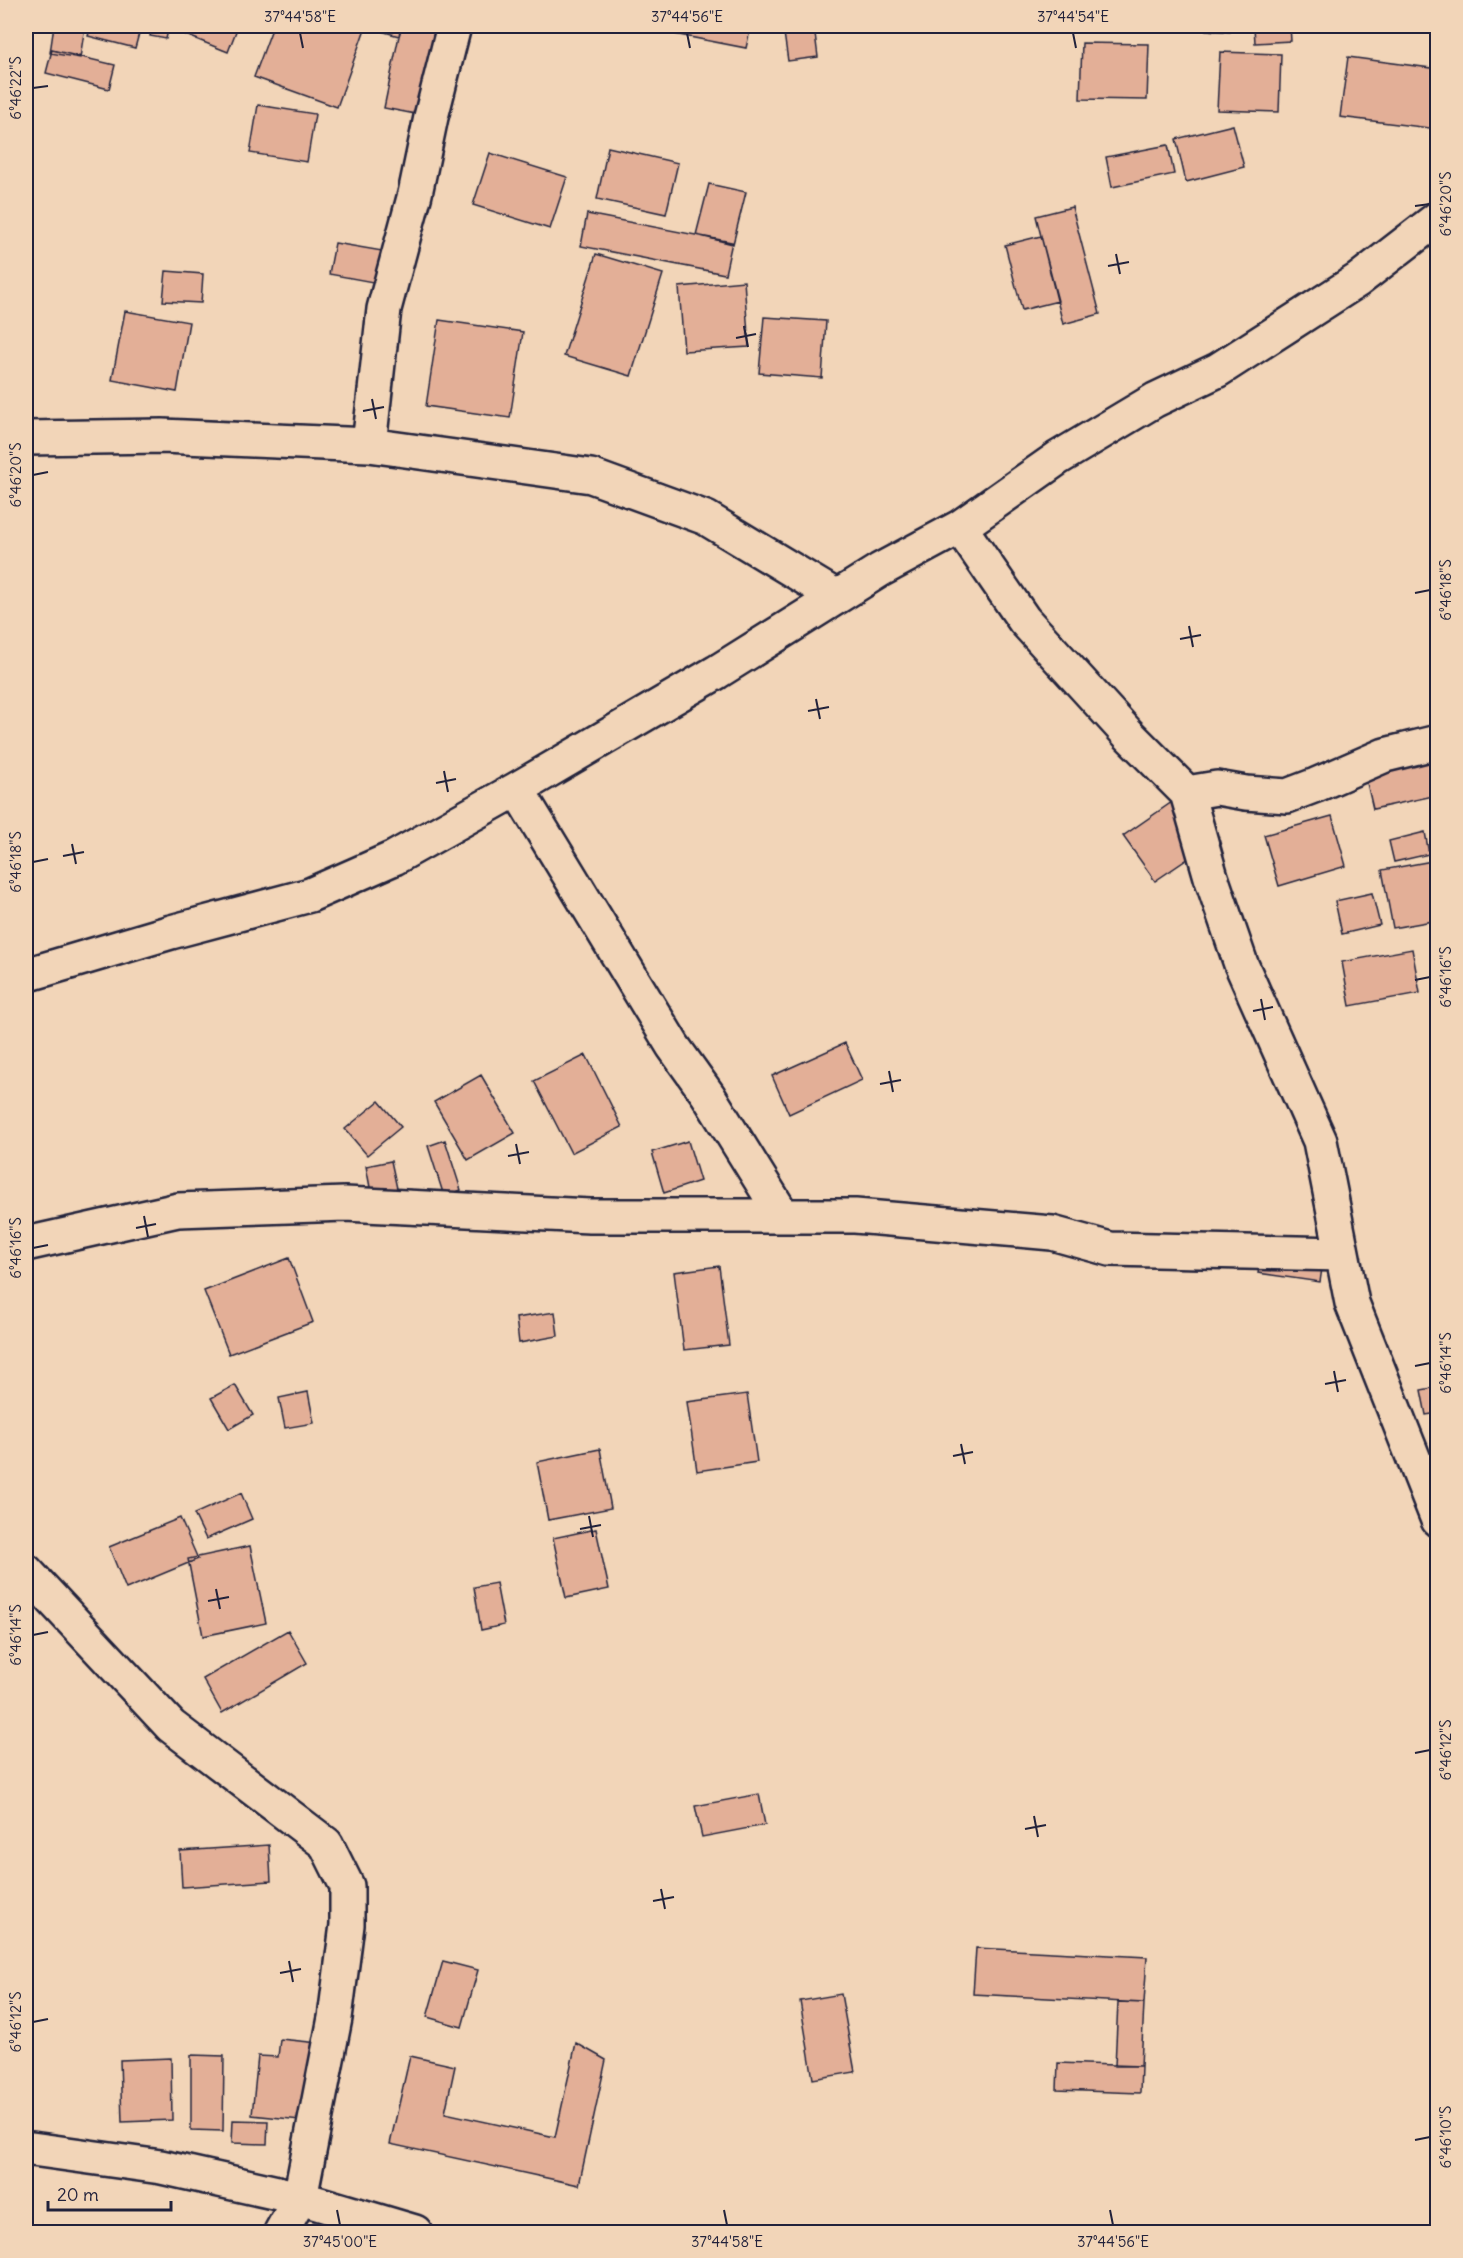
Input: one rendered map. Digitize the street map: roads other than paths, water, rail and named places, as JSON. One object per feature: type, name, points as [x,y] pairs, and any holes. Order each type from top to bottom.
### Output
[{"type":"street","points":[[369,445],[384,309],[415,194],[431,117],[454,26]]},
{"type":"street","points":[[26,975],[171,932],[310,895],[394,858],[717,672],[880,570],[960,527],[1068,452],[1155,400],[1218,370],[1358,280],[1437,218]]},
{"type":"street","points":[[26,438],[162,436],[369,445],[591,476],[706,518],[837,597]]},
{"type":"street","points":[[960,527],[1024,620],[1129,735],[1187,793],[1210,877],[1241,964],[1320,1141],[1352,1303],[1437,1520]]},
{"type":"street","points":[[1187,793],[1217,788],[1246,794],[1287,796],[1385,754],[1437,742]]},
{"type":"street","points":[[517,789],[673,1046],[708,1095],[783,1216]]},
{"type":"street","points":[[26,1244],[178,1210],[345,1204],[590,1216],[866,1217],[1052,1233],[1110,1249],[1342,1254]]},
{"type":"street","points":[[26,1571],[171,1726],[326,1844],[346,1886],[347,1925],[335,2018],[300,2198],[281,2232]]},
{"type":"street","points":[[26,2150],[161,2167],[300,2198],[415,2232]]}]
